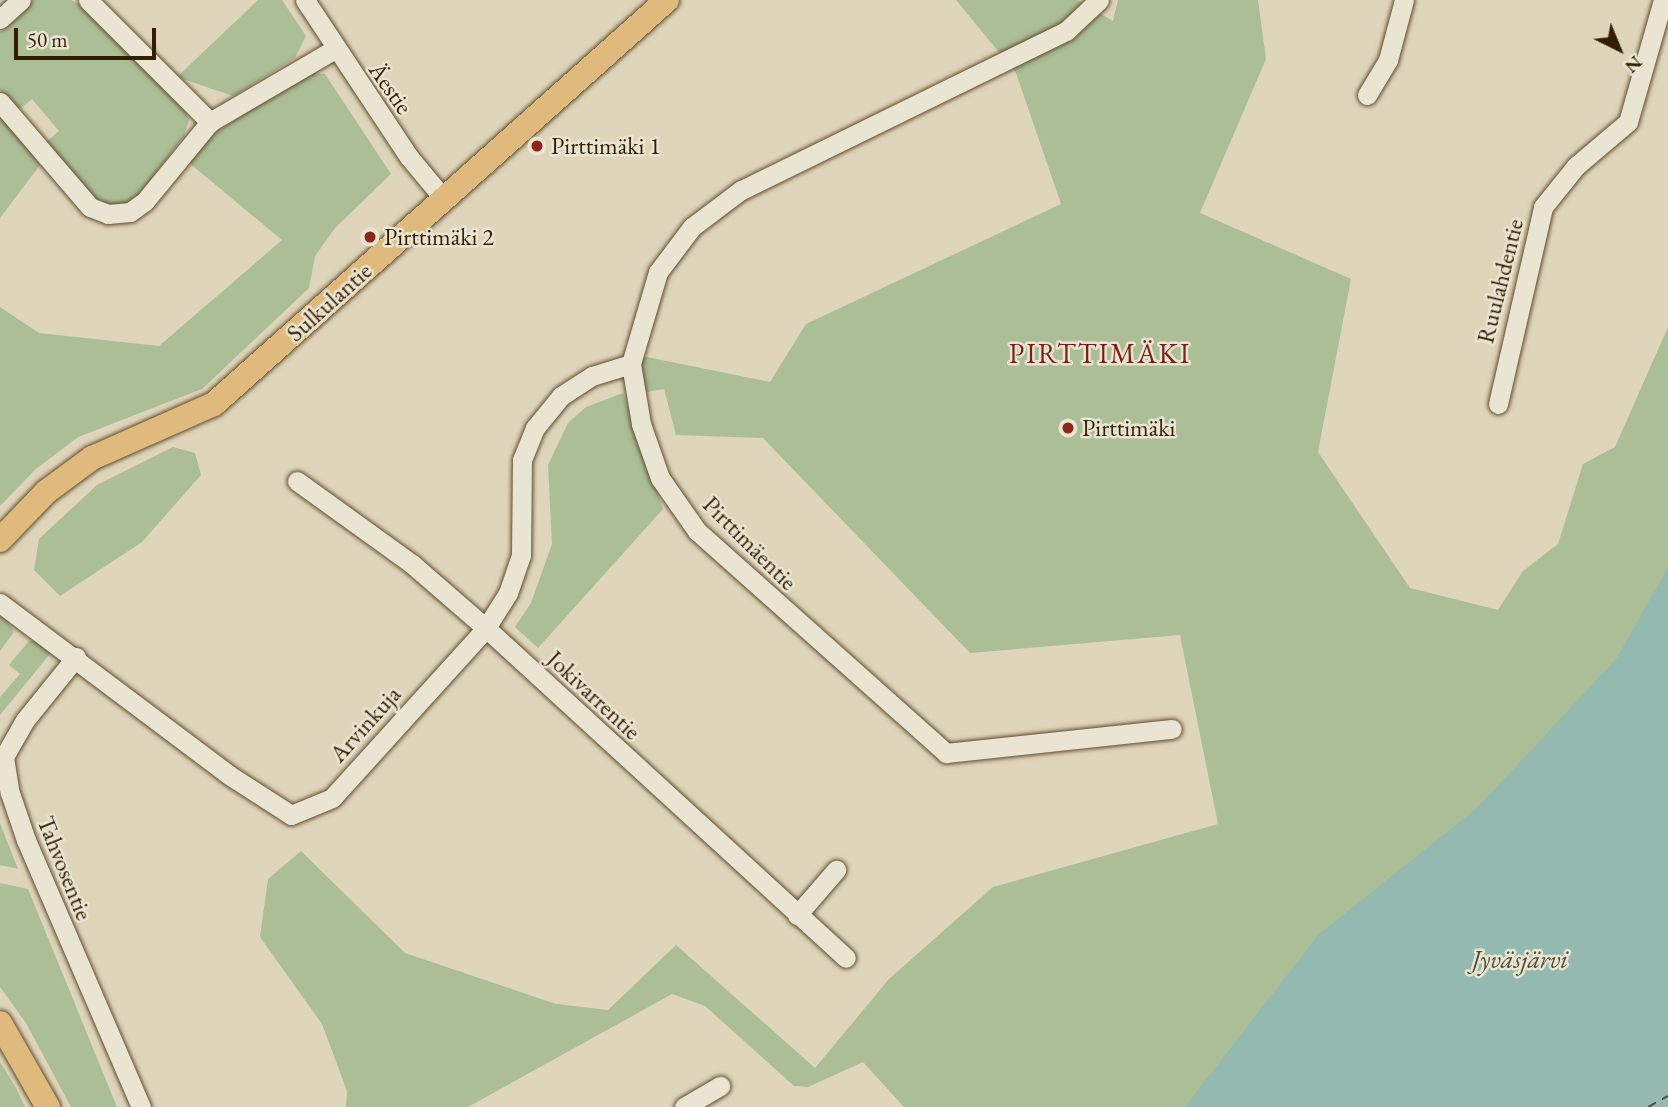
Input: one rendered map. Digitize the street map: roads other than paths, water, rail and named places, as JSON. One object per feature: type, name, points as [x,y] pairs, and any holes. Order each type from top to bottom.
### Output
[{"type":"main road","name":"Sulkulantie","points":[[0,540],[46,492],[92,458],[214,404],[667,0]]},
{"type":"main road","points":[[0,1023],[48,1107]]},
{"type":"street","points":[[0,19],[21,0]]},
{"type":"street","points":[[88,0],[210,122]]},
{"type":"street","name":"Äestie","points":[[305,0],[335,49],[416,167],[444,199]]},
{"type":"street","name":"Pirttimäentie","points":[[1099,0],[1066,31],[741,190],[692,227],[658,272],[631,364],[641,424],[660,478],[697,531],[946,753],[1172,729]]},
{"type":"street","points":[[1367,95],[1388,60],[1404,0]]},
{"type":"street","name":"Ruulahdentie","points":[[1498,404],[1544,207],[1576,166],[1628,122],[1663,0]]},
{"type":"street","points":[[0,102],[90,206],[108,214],[130,212],[145,201],[210,122],[335,49]]},
{"type":"street","name":"Arvinkuja","points":[[0,603],[76,657],[229,775],[291,815],[332,798],[486,628],[508,593],[521,556],[523,460],[535,428],[561,396],[593,376],[631,364]]},
{"type":"street","name":"Jokivarrentie","points":[[298,481],[412,564],[486,628],[845,958]]},
{"type":"street","name":"Tahvosentie","points":[[76,657],[25,720],[4,758],[10,793],[26,840],[141,1107]]},
{"type":"street","points":[[797,915],[836,870]]},
{"type":"street","points":[[684,1107],[720,1086]]},
{"type":"water","name":"Jyväsjärvi","points":[[1668,567],[1668,1107],[1185,1107],[1319,934],[1477,808],[1617,658]]},
{"type":"place","name":"Pirttimäki 1","points":[[537,146]]},
{"type":"place","name":"Pirttimäki 2","points":[[370,237]]},
{"type":"place","name":"Pirttimäki","points":[[1068,428]]},
{"type":"district","name":"PIRTTIMÄKI","points":[[1100,353]]}]
